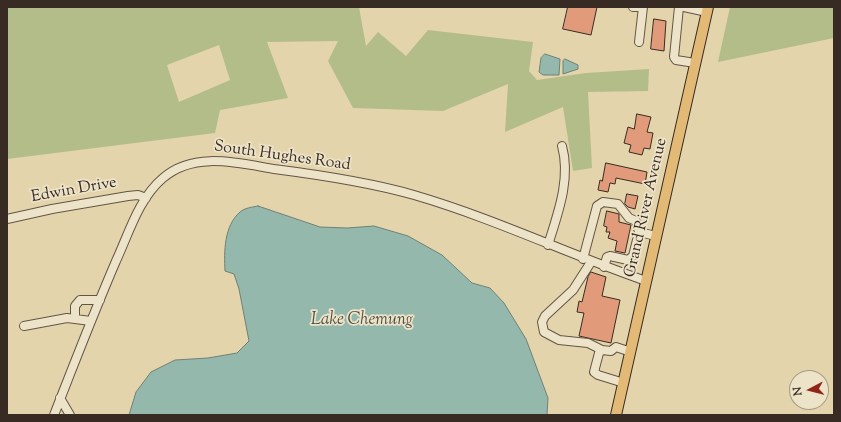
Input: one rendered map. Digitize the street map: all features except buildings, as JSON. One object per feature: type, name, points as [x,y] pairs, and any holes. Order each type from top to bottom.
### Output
[{"type":"main road","name":"Grand River Avenue","points":[[616,415],[707,10]]},
{"type":"street","points":[[633,7],[638,7]]},
{"type":"street","points":[[639,42],[643,7]]},
{"type":"street","points":[[679,7],[674,57],[676,60],[695,63]]},
{"type":"street","points":[[684,7],[707,10]]},
{"type":"street","points":[[548,245],[565,178],[565,158],[562,146]]},
{"type":"street","name":"South Hughes Road","points":[[54,415],[91,321],[137,215],[146,198],[158,183],[179,167],[198,162],[231,162],[384,187],[446,206],[604,267],[646,281]]},
{"type":"street","name":"Edwin Drive","points":[[7,219],[52,209],[128,196],[138,195],[146,198]]},
{"type":"street","points":[[583,259],[597,206],[602,202],[618,204],[628,218],[636,220],[639,232],[633,256],[628,260],[610,256],[607,257],[604,267]]},
{"type":"street","points":[[639,232],[656,236]]},
{"type":"street","points":[[591,262],[581,280],[545,316],[542,322],[544,332],[559,340],[588,343],[602,350],[610,351],[616,347],[631,352]]},
{"type":"street","points":[[75,318],[75,306],[80,300],[100,300]]},
{"type":"street","points":[[24,326],[53,319],[75,318],[91,321]]},
{"type":"street","points":[[602,350],[599,353],[594,372],[598,375],[624,383]]},
{"type":"street","points":[[60,398],[70,415]]},
{"type":"green space","points":[[7,7],[359,7],[366,46],[378,32],[406,56],[428,30],[533,42],[529,71],[537,80],[586,73],[649,69],[648,91],[588,92],[592,168],[573,171],[563,107],[505,132],[508,84],[443,111],[353,108],[328,61],[338,41],[267,42],[288,98],[220,110],[215,133],[7,159]],"holes":[[[219,45],[230,80],[179,102],[167,65]]]},
{"type":"green space","points":[[730,7],[834,7],[834,38],[718,62]]},
{"type":"water","points":[[545,54],[560,59],[559,75],[543,75],[539,72],[541,58]]},
{"type":"water","points":[[565,59],[578,65],[578,69],[563,74],[563,61]]},
{"type":"water","name":"Lake Chemung","points":[[258,206],[320,227],[347,228],[374,226],[408,236],[442,255],[472,283],[490,288],[504,303],[526,339],[548,398],[547,415],[129,415],[136,392],[151,372],[175,360],[208,358],[237,353],[249,341],[239,289],[234,274],[225,271],[225,247],[228,232],[235,218],[240,212]]}]
